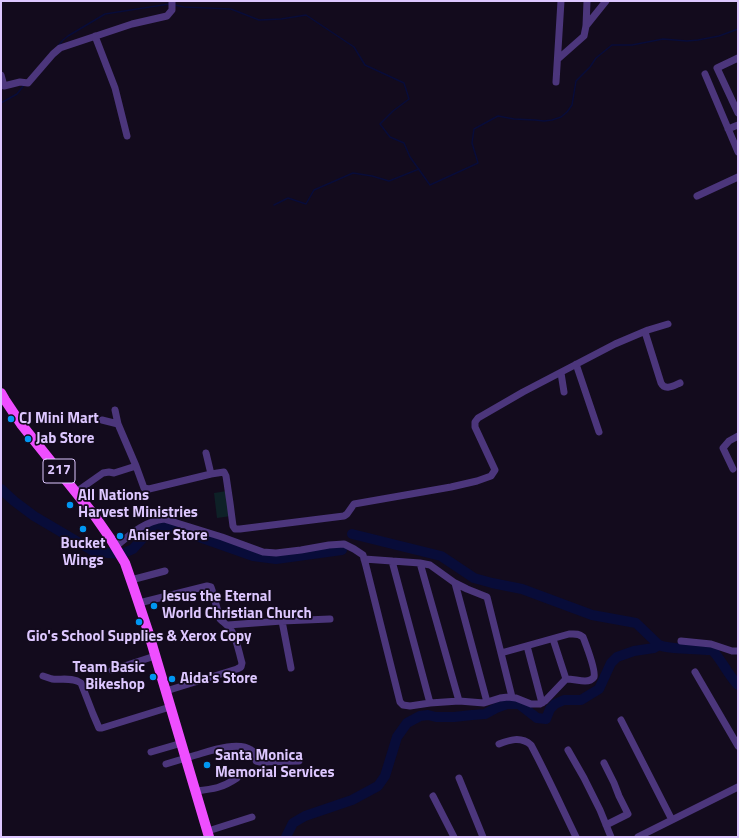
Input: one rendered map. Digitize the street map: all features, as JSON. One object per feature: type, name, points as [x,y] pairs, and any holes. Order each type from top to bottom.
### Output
[{"type":"main road","name":"217","points":[[2,398],[94,515],[125,563],[166,691],[209,834]]},
{"type":"street","points":[[1,75],[4,86],[20,82],[27,83],[60,48],[132,24],[167,16],[172,10],[172,1]]},
{"type":"street","points":[[556,82],[561,1]]},
{"type":"street","points":[[558,59],[584,36],[587,1]]},
{"type":"street","points":[[586,26],[606,1]]},
{"type":"street","points":[[95,36],[115,88],[127,136]]},
{"type":"street","points":[[738,58],[717,68],[738,113]]},
{"type":"street","points":[[705,74],[738,152]]},
{"type":"street","points":[[728,129],[738,124]]},
{"type":"street","points":[[697,196],[738,177]]},
{"type":"street","points":[[115,410],[118,424],[143,486],[146,489],[224,472],[226,476],[233,526],[235,529],[344,516],[348,514],[354,504],[477,481],[491,476],[495,470],[476,427],[475,422],[478,418],[523,392],[615,344],[668,324]]},
{"type":"street","points":[[645,332],[662,386],[665,388],[680,383]]},
{"type":"street","points":[[576,364],[599,432]]},
{"type":"street","points":[[561,373],[564,392]]},
{"type":"street","points":[[102,420],[118,424]]},
{"type":"street","points":[[733,469],[723,448],[729,441],[738,436]]},
{"type":"street","points":[[206,453],[211,474]]},
{"type":"street","points":[[76,492],[103,472],[114,473],[136,466]]},
{"type":"street","points":[[116,548],[137,529],[156,520],[164,519],[222,537],[263,552],[276,553],[344,544],[354,549],[363,555],[400,702],[403,706],[460,701],[484,703],[500,698],[512,697],[521,699],[531,704],[540,704],[566,679],[586,681],[594,677],[594,670],[590,656],[583,637],[580,634],[569,634],[501,653]]},
{"type":"street","points":[[364,560],[420,563],[430,565],[455,583],[488,597],[512,697]]},
{"type":"street","points":[[392,561],[430,703]]},
{"type":"street","points":[[420,563],[460,701]]},
{"type":"street","points":[[131,580],[165,571]]},
{"type":"street","points":[[455,583],[487,702]]},
{"type":"street","points":[[139,604],[207,586],[212,590],[220,619],[228,626],[234,635],[242,663],[241,667],[166,691]]},
{"type":"street","points":[[228,626],[282,621],[330,619]]},
{"type":"street","points":[[282,621],[291,668]]},
{"type":"street","points":[[553,639],[566,679]]},
{"type":"street","points":[[681,640],[711,644],[732,651],[738,651]]},
{"type":"street","points":[[527,646],[542,703]]},
{"type":"street","points":[[112,670],[155,656]]},
{"type":"street","points":[[694,672],[738,746]]},
{"type":"street","points":[[43,676],[53,679],[79,681],[99,728],[170,707]]},
{"type":"street","points":[[621,720],[672,820]]},
{"type":"street","points":[[499,744],[513,739],[527,741],[531,745],[576,837]]},
{"type":"street","points":[[152,752],[182,743]]},
{"type":"street","points":[[166,764],[220,748],[235,746],[250,749],[254,752],[256,761],[299,761]]},
{"type":"street","points":[[568,750],[584,778],[611,837]]},
{"type":"street","points":[[604,763],[628,814],[606,825]]},
{"type":"street","points":[[196,792],[221,787],[237,778]]},
{"type":"street","points":[[459,778],[483,837]]},
{"type":"street","points":[[638,837],[653,834],[672,820],[738,787]]},
{"type":"street","points":[[433,796],[454,837]]},
{"type":"street","points":[[209,834],[252,817]]},
{"type":"shaded area","points":[[227,491],[231,516],[217,518],[214,493]]},
{"type":"waterway","points":[[58,46],[68,36],[105,14],[169,4]]},
{"type":"waterway","points":[[175,5],[184,7],[231,9],[259,20],[281,19],[306,15],[354,47],[365,65],[404,83],[409,99],[393,111],[380,124],[390,137],[404,143],[410,157],[430,185],[478,163],[472,143],[474,129],[498,116],[514,119],[544,121],[561,117],[572,105],[576,81],[590,67],[596,58],[612,45],[632,45],[663,39],[687,41],[698,40],[719,36],[738,29]]},
{"type":"waterway","points":[[1,103],[17,94],[24,85]]},
{"type":"waterway","points":[[274,205],[288,198],[306,204],[314,190],[353,173],[389,181],[419,169]]},
{"type":"waterway","points":[[1,489],[34,516],[95,552],[122,554],[133,549],[155,524],[168,526],[253,556],[276,559],[342,550]]},
{"type":"waterway","points":[[352,534],[441,556],[474,578],[522,589],[592,615],[636,623],[659,645]]},
{"type":"waterway","points":[[286,837],[293,823],[305,816],[352,800],[378,786],[385,776],[397,737],[407,723],[420,716],[428,715],[436,717],[454,717],[485,714],[507,704],[519,704],[537,718],[546,719],[550,709],[555,704],[564,700],[581,700],[599,689],[611,663],[617,657],[634,651],[654,648],[659,645],[674,648],[712,650],[738,685]]},
{"type":"place","name":"CJ Mini Mart","points":[[11,419]]},
{"type":"place","name":"Jab Store","points":[[28,439]]},
{"type":"place","name":"All Nations Harvest Ministries","points":[[70,505]]},
{"type":"place","name":"Bucket Wings","points":[[83,529]]},
{"type":"place","name":"Aniser Store","points":[[120,536]]},
{"type":"place","name":"Jesus the Eternal World Christian Church","points":[[154,606]]},
{"type":"place","name":"Gio's School Supplies & Xerox Copy","points":[[139,622]]},
{"type":"place","name":"Team Basic Bikeshop","points":[[153,677]]},
{"type":"place","name":"Aida's Store","points":[[172,679]]},
{"type":"place","name":"Santa Monica Memorial Services","points":[[207,765]]}]
